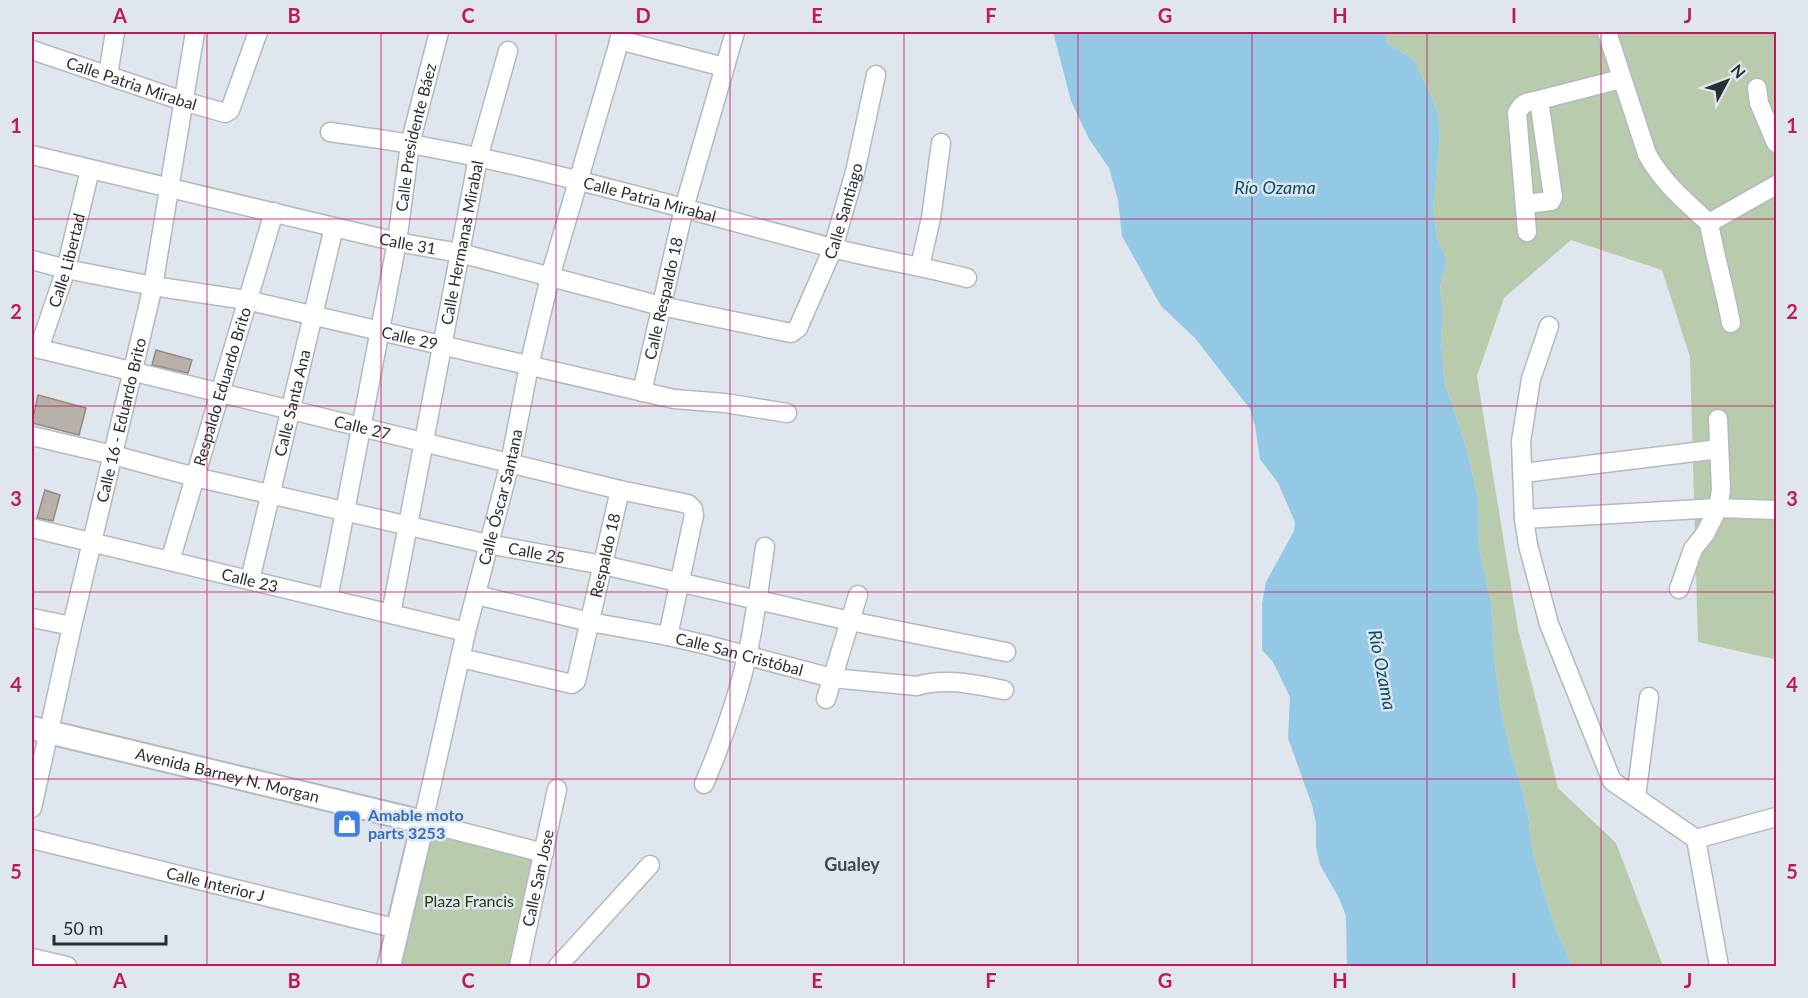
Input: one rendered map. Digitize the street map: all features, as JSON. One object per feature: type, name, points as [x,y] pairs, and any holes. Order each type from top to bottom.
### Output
[{"type":"street","points":[[108,75],[115,32]]},
{"type":"street","name":"Calle 16 - Eduardo Brito","points":[[32,808],[40,730],[72,626],[153,286],[195,32]]},
{"type":"street","name":"Calle Patria Mirabal","points":[[32,51],[225,113],[230,110],[258,32]]},
{"type":"street","name":"Calle Presidente Báez","points":[[328,599],[398,242],[410,144],[439,32]]},
{"type":"street","name":"Calle Respaldo 18","points":[[642,392],[684,208],[735,32]]},
{"type":"street","points":[[1607,32],[1647,154],[1656,171],[1709,223],[1731,323]]},
{"type":"street","points":[[620,36],[724,67]]},
{"type":"street","name":"Calle Óscar Santana","points":[[389,966],[466,632],[510,463],[550,277],[620,36]]},
{"type":"street","name":"Calle Hermanas Mirabal","points":[[392,614],[478,158],[508,51]]},
{"type":"street","name":"Calle Santiago","points":[[783,332],[791,333],[798,328],[833,248],[855,172],[876,75]]},
{"type":"street","points":[[1527,232],[1516,114],[1520,106],[1526,102],[1621,79]]},
{"type":"street","points":[[1757,88],[1759,103],[1776,143]]},
{"type":"street","points":[[1525,204],[1551,201],[1553,197],[1539,100]]},
{"type":"street","name":"Calle Patria Mirabal","points":[[330,132],[410,144],[579,181],[833,248],[967,278]]},
{"type":"street","points":[[920,266],[931,218],[941,143]]},
{"type":"street","name":"Calle 31","points":[[32,155],[398,242],[460,253],[661,306],[783,332]]},
{"type":"street","name":"Calle Libertad","points":[[35,348],[66,269],[90,170]]},
{"type":"street","points":[[1709,223],[1776,185]]},
{"type":"street","name":"Respaldo Eduardo Brito","points":[[170,561],[273,213]]},
{"type":"street","name":"Calle Santa Ana","points":[[250,580],[334,227]]},
{"type":"street","name":"Calle 29","points":[[32,260],[153,286],[246,300],[674,399],[725,403],[787,413]]},
{"type":"street","points":[[1550,326],[1531,379],[1521,441],[1524,519],[1528,545],[1549,624],[1612,781],[1696,839],[1719,966]]},
{"type":"street","name":"Calle 27","points":[[35,348],[361,429],[688,504],[694,514],[680,582]]},
{"type":"street","points":[[1679,589],[1693,549],[1706,534],[1718,508],[1721,490],[1718,419]]},
{"type":"street","name":"Calle 25","points":[[32,436],[195,477],[488,544],[603,565],[757,601],[1006,652]]},
{"type":"street","points":[[1523,473],[1719,449]]},
{"type":"street","name":"Respaldo 18","points":[[461,658],[572,684],[576,681],[620,490]]},
{"type":"street","points":[[1524,519],[1718,508],[1776,510]]},
{"type":"street","name":"Calle 23","points":[[32,528],[466,632]]},
{"type":"street","points":[[704,784],[726,728],[747,654],[765,547]]},
{"type":"street","points":[[668,636],[680,582]]},
{"type":"street","name":"Calle San Cristóbal","points":[[476,595],[590,622],[668,636],[747,654],[832,678],[917,686],[926,683],[966,683],[1004,690]]},
{"type":"street","points":[[826,699],[858,596]]},
{"type":"street","points":[[32,618],[72,626]]},
{"type":"street","points":[[1636,797],[1649,697]]},
{"type":"street","name":"Avenida Barney N. Morgan","points":[[40,730],[423,822]]},
{"type":"street","name":"Calle San Jose","points":[[524,966],[557,789]]},
{"type":"street","points":[[1696,839],[1776,816]]},
{"type":"street","points":[[423,822],[544,853]]},
{"type":"street","name":"Calle Interior J","points":[[32,839],[398,929]]},
{"type":"street","points":[[558,966],[650,865]]},
{"type":"street","points":[[32,958],[67,966]]},
{"type":"green space","points":[[1384,32],[1776,32],[1776,657],[1773,659],[1698,642],[1690,357],[1662,270],[1571,240],[1504,298],[1477,376],[1518,629],[1558,788],[1616,843],[1663,966],[1572,966],[1556,929],[1542,887],[1531,843],[1529,820],[1522,789],[1501,710],[1495,667],[1491,604],[1479,548],[1478,499],[1467,449],[1444,380],[1441,337],[1443,312],[1440,290],[1446,258],[1438,241],[1433,211],[1440,133],[1438,113],[1413,59],[1387,43]]},
{"type":"green space","name":"Plaza Francis","points":[[428,828],[538,856],[514,966],[394,966]]},
{"type":"water","name":"Río Ozama","points":[[1053,32],[1384,32],[1387,43],[1413,59],[1438,113],[1440,133],[1433,211],[1438,241],[1446,258],[1440,290],[1443,312],[1441,337],[1444,380],[1467,449],[1478,499],[1479,548],[1491,604],[1495,667],[1501,710],[1522,789],[1529,820],[1531,843],[1542,887],[1556,929],[1572,966],[1347,966],[1346,916],[1339,898],[1320,865],[1312,805],[1288,738],[1290,697],[1273,662],[1262,650],[1262,604],[1266,582],[1294,531],[1295,522],[1278,483],[1260,459],[1250,409],[1195,338],[1161,306],[1122,236],[1118,200],[1109,168],[1089,139],[1071,101]]},
{"type":"building","points":[[156,350],[192,360],[188,373],[152,365]]},
{"type":"building","points":[[38,395],[86,408],[79,435],[32,423]]},
{"type":"building","points":[[45,490],[60,495],[53,521],[37,518]]},
{"type":"place","name":"Amable moto parts 3253","points":[[347,824]]},
{"type":"district","name":"Gualey","points":[[852,865]]}]
